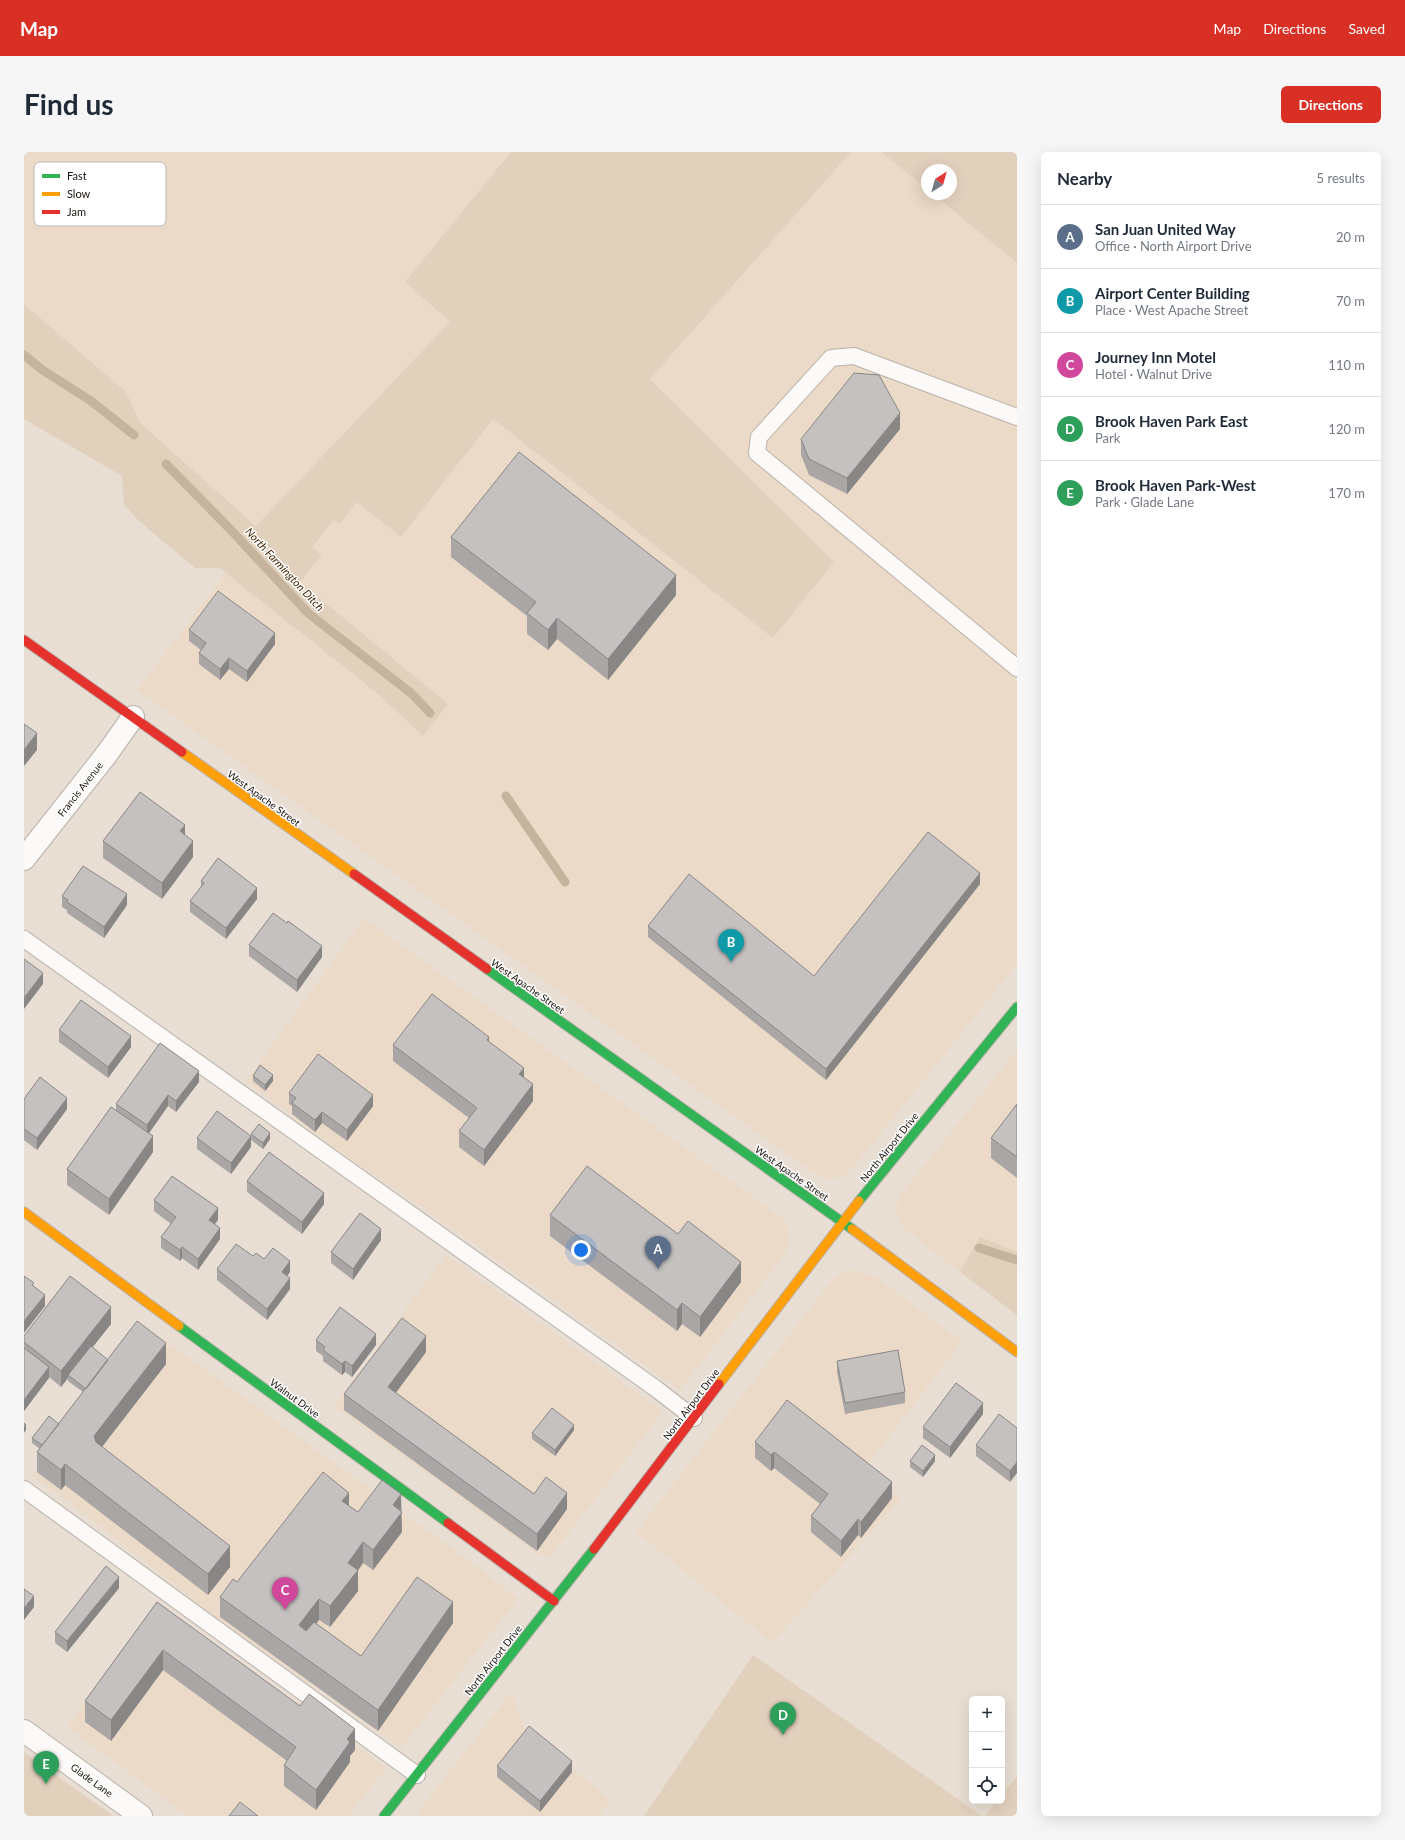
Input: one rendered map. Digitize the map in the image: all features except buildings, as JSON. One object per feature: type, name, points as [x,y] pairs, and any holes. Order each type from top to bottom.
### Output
[{"type":"main road","name":"West Apache Street","points":[[24,640],[895,1259],[1017,1352]]},
{"type":"main road","name":"North Airport Drive","points":[[384,1816],[554,1601],[842,1222],[1017,1007]]},
{"type":"main road","name":"Walnut Drive","points":[[24,1212],[554,1601]]},
{"type":"street","name":"Francis Avenue","points":[[24,859],[106,755],[133,717]]},
{"type":"street","name":"Glade Lane","points":[[24,1731],[142,1816]]},
{"type":"lane","points":[[1017,417],[854,356],[831,358],[759,437],[757,453],[1017,668]]},
{"type":"lane","points":[[24,939],[648,1383],[694,1418]]},
{"type":"lane","points":[[24,1489],[417,1775]]},
{"type":"shaded area","points":[[24,152],[511,152],[405,282],[450,322],[256,526],[139,423],[126,392],[24,304]]},
{"type":"shaded area","points":[[511,152],[851,152],[650,379],[834,562],[773,638],[493,419],[401,537],[357,502],[340,524],[334,520],[312,547],[322,555],[300,582],[448,704],[423,736],[378,694],[220,568],[195,568],[139,521],[124,505],[122,476],[24,419],[24,304],[126,392],[140,423],[256,526],[450,322],[405,282]]},
{"type":"shaded area","points":[[851,152],[881,152],[921,184],[921,200],[940,200],[1017,263],[1017,964],[852,1169],[845,1175],[831,1179],[823,1177],[808,1169],[137,690],[226,573],[378,694],[424,736],[300,582],[322,556],[312,547],[334,520],[340,523],[357,502],[401,537],[493,419],[773,638],[834,561],[650,379]]},
{"type":"shaded area","points":[[881,152],[1017,152],[1017,263],[940,200],[957,200],[957,164],[921,164],[921,184]]},
{"type":"shaded area","points":[[364,918],[784,1219],[789,1233],[789,1242],[785,1254],[680,1390],[462,1235],[318,1136],[246,1081]]},
{"type":"shaded area","points":[[1017,1050],[1017,1252],[980,1237],[960,1272],[901,1226],[897,1215],[897,1203],[901,1194]]},
{"type":"shaded area","points":[[980,1237],[1017,1252],[1017,1315],[960,1272]]},
{"type":"shaded area","points":[[446,1255],[663,1412],[549,1558],[545,1558],[532,1550],[334,1406]]},
{"type":"shaded area","points":[[854,1270],[861,1271],[878,1278],[962,1342],[865,1468],[901,1499],[772,1643],[636,1532],[828,1285],[840,1274]]},
{"type":"shaded area","points":[[146,1327],[456,1551],[516,1597],[517,1600],[401,1748],[221,1621],[69,1502],[32,1476]]},
{"type":"shaded area","points":[[159,1603],[386,1768],[348,1816],[188,1816],[67,1727]]},
{"type":"shaded area","points":[[753,1655],[982,1816],[644,1816]]},
{"type":"shaded area","points":[[509,1695],[515,1700],[524,1728],[610,1800],[599,1816],[415,1816]]},
{"type":"shaded area","points":[[24,1752],[113,1816],[24,1816]]},
{"type":"shaded area","points":[[1017,1776],[1017,1816],[985,1816],[995,1804],[1005,1804],[1005,1791]]},
{"type":"waterway","name":"North Farmington Ditch","points":[[24,355],[41,369],[91,401],[134,435]]},
{"type":"waterway","name":"North Farmington Ditch","points":[[166,464],[229,528],[309,614],[411,693],[430,713]]},
{"type":"waterway","name":"North Farmington Ditch","points":[[506,796],[565,882]]},
{"type":"waterway","name":"North Farmington Ditch","points":[[979,1248],[1017,1260]]},
{"type":"traffic: fast","points":[[487,969],[852,1229]]},
{"type":"traffic: fast","points":[[859,1201],[1017,1007]]},
{"type":"traffic: fast","points":[[179,1326],[448,1523]]},
{"type":"traffic: fast","points":[[384,1816],[594,1549]]},
{"type":"traffic: slow","points":[[182,752],[354,874]]},
{"type":"traffic: slow","points":[[719,1384],[859,1201]]},
{"type":"traffic: slow","points":[[24,1212],[179,1326]]},
{"type":"traffic: slow","points":[[852,1229],[1017,1352]]},
{"type":"traffic: jam","points":[[24,640],[182,752]]},
{"type":"traffic: jam","points":[[354,874],[487,969]]},
{"type":"traffic: jam","points":[[594,1549],[719,1384]]},
{"type":"traffic: jam","points":[[448,1523],[554,1601]]},
{"type":"place","name":"Airport Center Building","points":[[731,962]]},
{"type":"place","name":"San Juan United Way","points":[[658,1269]]},
{"type":"place","name":"Journey Inn Motel","points":[[285,1610]]},
{"type":"place","name":"Brook Haven Park East","points":[[783,1735]]},
{"type":"place","name":"Brook Haven Park-West","points":[[46,1784]]}]
